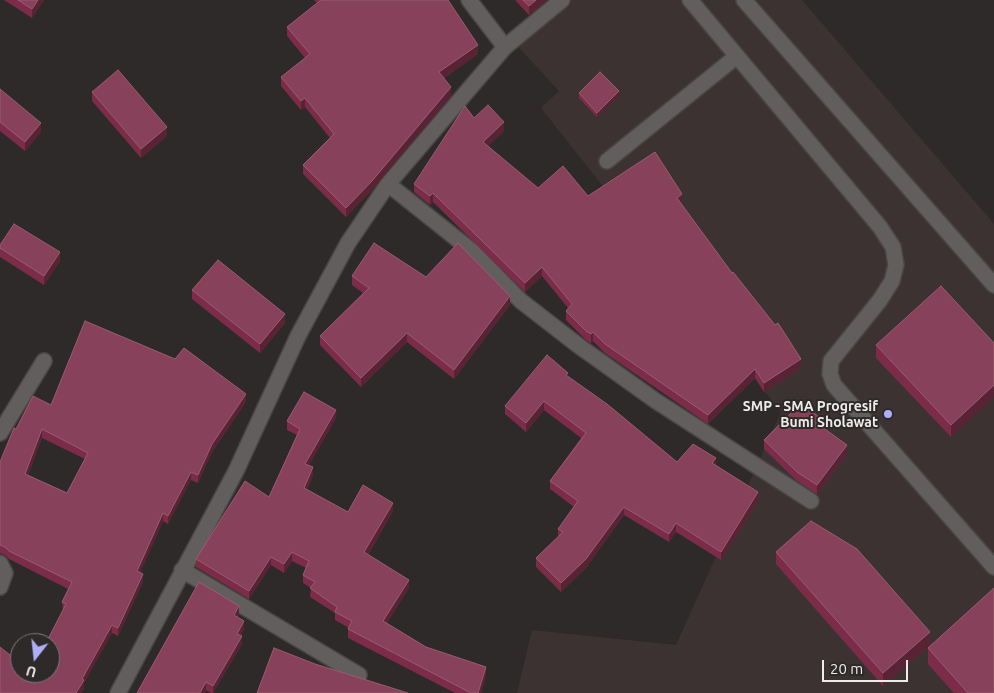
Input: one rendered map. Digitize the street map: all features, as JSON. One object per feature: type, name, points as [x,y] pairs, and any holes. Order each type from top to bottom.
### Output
[{"type":"street","points":[[470,0],[505,47]]},
{"type":"street","points":[[118,693],[236,471],[298,336],[348,243],[388,184],[505,47],[562,0]]},
{"type":"street","points":[[690,0],[880,227],[893,246],[896,265],[892,281],[880,300],[831,361],[828,368],[834,385],[994,567]]},
{"type":"street","points":[[744,0],[994,285]]},
{"type":"street","points":[[607,161],[737,56]]},
{"type":"street","points":[[388,184],[472,251],[522,301],[579,346],[656,401],[811,501]]},
{"type":"street","points":[[0,433],[44,361]]},
{"type":"street","points":[[0,563],[5,573],[0,587]]},
{"type":"street","points":[[182,570],[359,675]]},
{"type":"shaded area","name":"SMP - SMA Progresif Bumi Sholawat","points":[[552,0],[802,0],[994,224],[994,693],[517,693],[532,630],[676,645],[781,412],[541,108],[559,91],[511,39]]},
{"type":"building","points":[[18,0],[38,0],[32,9]]},
{"type":"building","points":[[321,0],[448,0],[478,45],[439,72],[451,87],[372,181],[346,208],[303,165],[334,134],[305,98],[301,101],[281,77],[310,54],[287,27]]},
{"type":"building","points":[[523,0],[536,0],[529,6]]},
{"type":"building","points":[[118,70],[167,127],[141,149],[92,92]]},
{"type":"building","points":[[600,72],[619,91],[597,113],[579,93]]},
{"type":"building","points":[[0,89],[41,123],[25,142],[0,122]]},
{"type":"building","points":[[488,105],[504,122],[483,142],[538,188],[563,166],[588,196],[655,152],[682,194],[677,198],[732,273],[775,325],[778,323],[801,359],[764,383],[755,369],[708,415],[605,344],[593,332],[591,334],[586,331],[566,311],[572,304],[542,267],[525,283],[433,193],[430,196],[414,184],[465,106],[474,118]]},
{"type":"building","points":[[14,224],[60,252],[44,276],[0,248],[0,245]]},
{"type":"building","points":[[374,243],[426,277],[458,243],[510,296],[454,370],[407,333],[361,378],[320,336],[369,288],[352,276]]},
{"type":"building","points":[[218,260],[285,314],[260,344],[192,290]]},
{"type":"building","points":[[941,286],[994,343],[994,385],[951,425],[876,345]]},
{"type":"building","points":[[85,321],[175,359],[184,348],[246,394],[212,444],[198,475],[191,472],[168,516],[163,513],[137,571],[143,574],[118,628],[112,625],[76,693],[0,693],[0,647],[10,655],[10,683],[60,683],[60,633],[51,633],[66,604],[62,602],[72,582],[0,545],[0,462],[14,428],[16,429],[33,396],[51,405]],"holes":[[[42,429],[88,453],[67,493],[25,474]]]},
{"type":"building","points":[[547,355],[568,373],[566,375],[607,404],[677,462],[693,444],[716,458],[712,463],[758,492],[721,552],[676,523],[669,534],[624,507],[586,559],[561,583],[536,558],[563,532],[558,529],[578,501],[550,481],[586,433],[544,401],[526,423],[505,406]]},
{"type":"building","points":[[304,392],[336,410],[305,464],[313,467],[304,488],[348,512],[363,485],[393,503],[364,552],[409,580],[383,621],[426,647],[486,667],[478,693],[471,693],[348,629],[352,621],[335,612],[337,607],[310,588],[315,582],[303,575],[309,561],[292,552],[284,564],[271,557],[249,591],[196,559],[245,481],[269,497],[300,429],[287,421]]},
{"type":"building","points":[[802,402],[825,423],[822,427],[847,445],[817,485],[797,472],[764,440]]},
{"type":"building","points":[[811,521],[857,549],[930,632],[883,673],[776,552]]},
{"type":"building","points":[[199,582],[239,606],[234,615],[244,621],[237,634],[242,636],[213,686],[206,682],[200,693],[137,693]]},
{"type":"building","points":[[994,588],[994,693],[968,693],[928,648]]},
{"type":"building","points":[[274,648],[315,664],[408,693],[257,693]]},
{"type":"place","name":"SMP - SMA Progresif Bumi Sholawat","points":[[888,414]]}]
